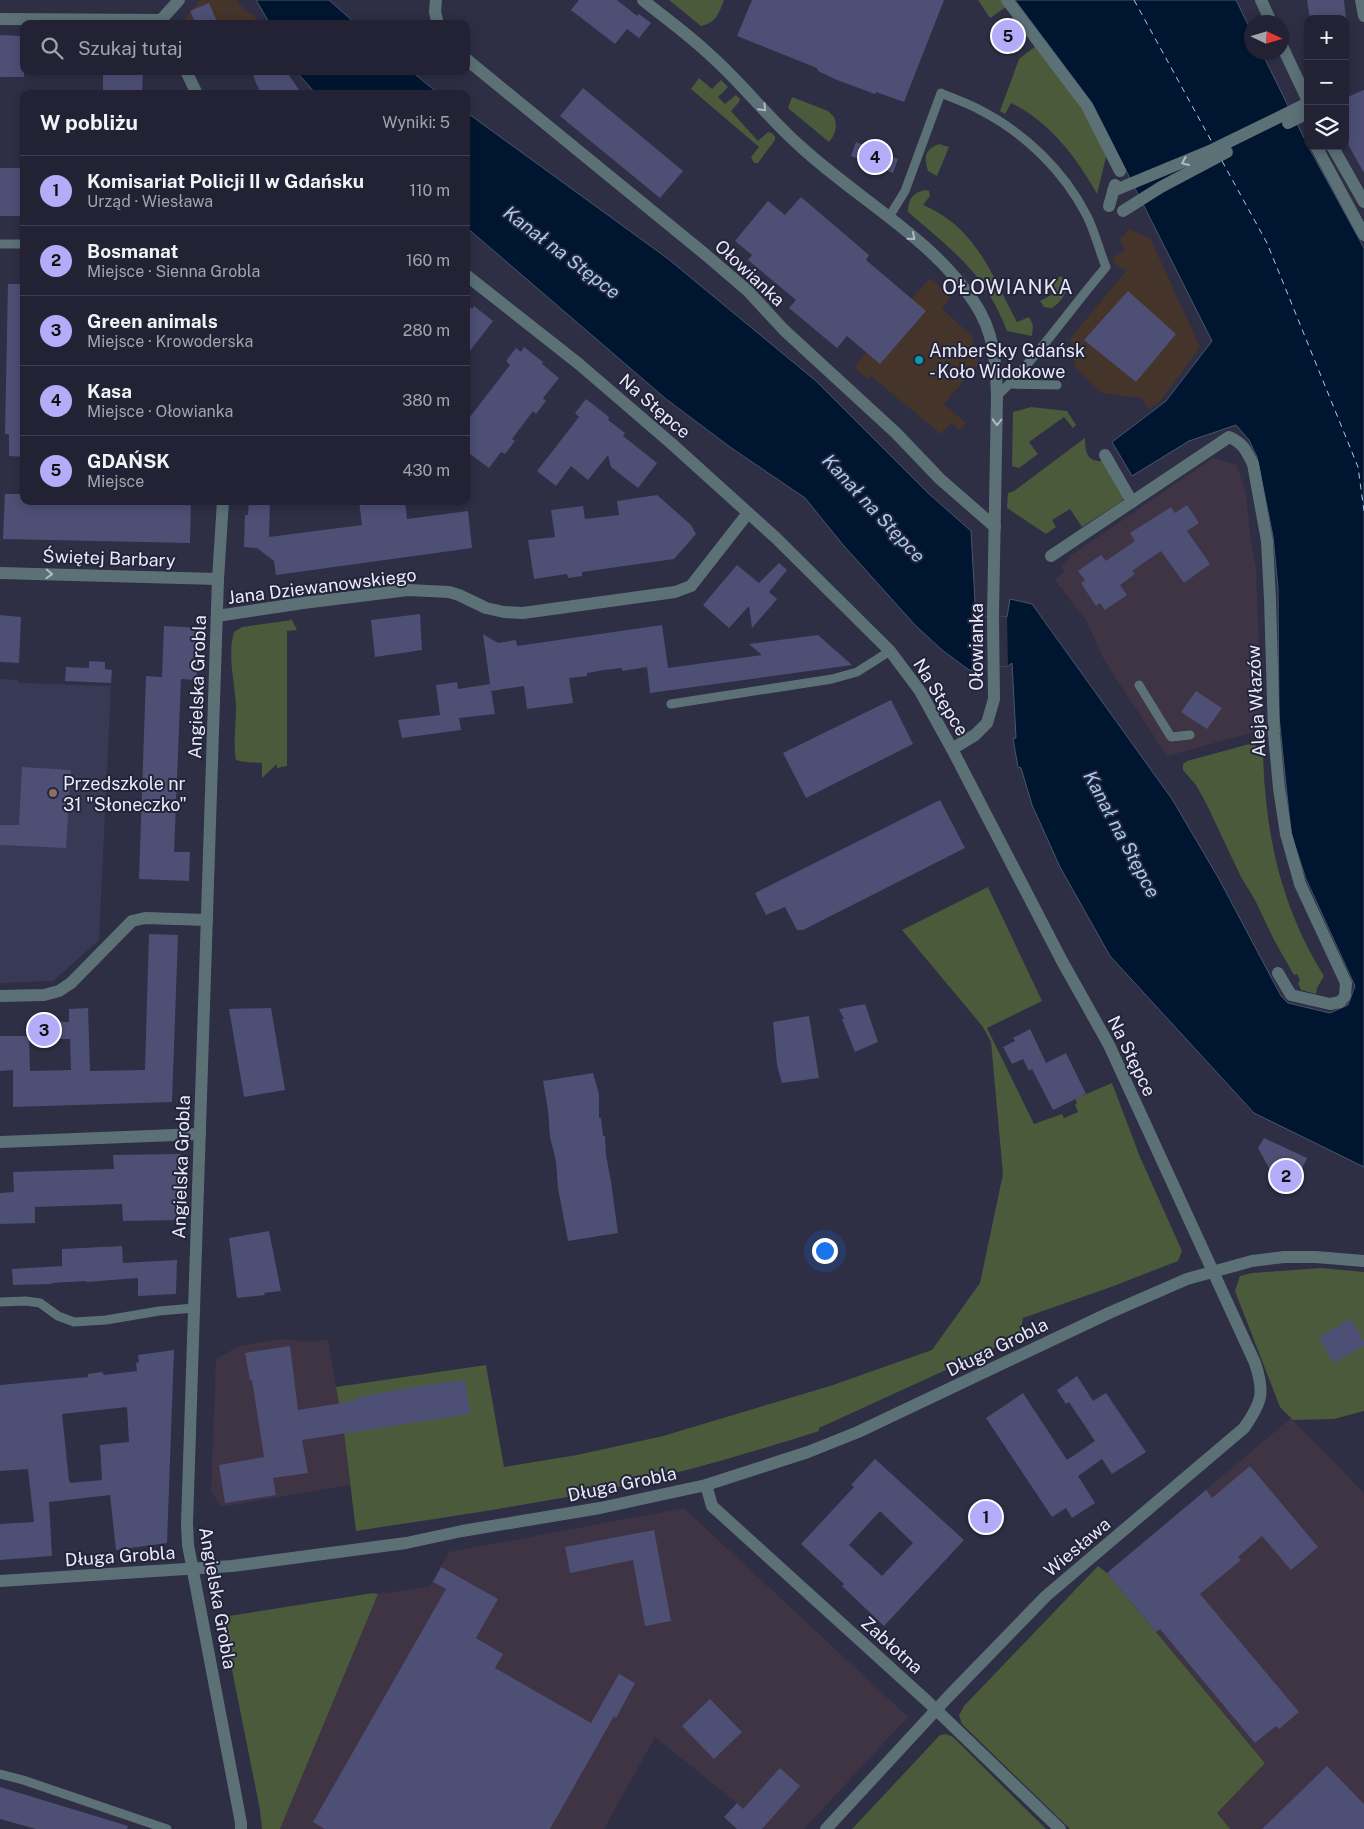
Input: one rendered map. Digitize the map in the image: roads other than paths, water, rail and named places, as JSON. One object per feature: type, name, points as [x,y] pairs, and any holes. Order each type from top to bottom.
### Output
[{"type":"street","points":[[164,20],[179,0]]},
{"type":"street","points":[[436,0],[437,20]]},
{"type":"street","name":"Ołowianka","points":[[643,0],[711,55],[800,146],[932,254],[960,284],[985,320],[992,338],[996,362],[997,396],[993,617],[994,699],[987,723],[975,735],[952,749]]},
{"type":"street","points":[[1007,0],[1088,106],[1118,182],[1107,207],[1128,210],[1304,108]]},
{"type":"street","points":[[1261,0],[1268,15]]},
{"type":"street","points":[[1361,0],[1364,16]]},
{"type":"street","points":[[0,19],[54,20]]},
{"type":"street","points":[[1288,60],[1305,105]]},
{"type":"street","name":"Ołowianka","points":[[470,63],[706,255],[748,292],[784,330],[896,433],[940,479],[995,527]]},
{"type":"street","points":[[188,75],[195,90]]},
{"type":"street","points":[[1118,182],[1212,150],[1304,108]]},
{"type":"street","points":[[1318,150],[1364,235]]},
{"type":"street","points":[[1334,150],[1364,202]]},
{"type":"street","name":"Na Stępce","points":[[470,278],[579,364],[748,513],[890,651],[920,691],[1062,961],[1109,1045],[1212,1271]]},
{"type":"street","name":"Aleja Włazów","points":[[1050,556],[1229,437],[1239,441],[1253,464],[1267,541],[1274,734],[1286,834],[1300,884],[1346,983],[1345,996],[1340,1002],[1330,1004],[1291,995],[1278,973]]},
{"type":"street","points":[[1105,455],[1132,502]]},
{"type":"street","name":"Angielska Grobla","points":[[223,505],[218,579],[187,1523],[192,1568],[241,1829]]},
{"type":"street","name":"Jana Dziewanowskiego","points":[[217,616],[408,590],[449,592],[486,608],[504,612],[523,613],[675,592],[691,586],[748,513]]},
{"type":"street","name":"Świętej Barbary","points":[[0,573],[218,579]]},
{"type":"street","points":[[0,996],[44,995],[59,991],[71,983],[132,921],[145,918],[207,920]]},
{"type":"street","points":[[0,1142],[200,1134]]},
{"type":"street","name":"Długa Grobla","points":[[0,1580],[232,1566],[406,1543],[600,1508],[706,1485],[808,1452],[858,1432],[1187,1278],[1252,1261],[1316,1257],[1364,1261]]},
{"type":"street","name":"Wiesława","points":[[826,1829],[936,1709],[1046,1596],[1244,1428],[1257,1410],[1261,1396],[1261,1381],[1255,1363],[1212,1271]]},
{"type":"street","name":"Zabłotna","points":[[706,1485],[712,1506],[936,1709],[1060,1829]]},
{"type":"lane","points":[[889,217],[905,191],[941,94],[980,109],[1012,130],[1045,157],[1076,197],[1087,218],[1106,267],[1010,384],[997,396]]},
{"type":"lane","points":[[0,244],[20,244]]},
{"type":"lane","points":[[1010,384],[1057,385]]},
{"type":"lane","points":[[671,704],[832,678],[857,672],[890,651]]},
{"type":"lane","points":[[1139,686],[1172,737],[1190,735]]},
{"type":"lane","points":[[0,1302],[26,1301],[40,1303],[58,1316],[74,1322],[106,1320],[159,1311],[194,1308]]},
{"type":"lane","points":[[0,1774],[167,1829]]},
{"type":"water","points":[[256,0],[329,0],[352,20],[268,20]]},
{"type":"water","name":"Kanał na Stępce","points":[[1015,0],[1236,0],[1244,17],[1244,60],[1265,60],[1304,138],[1304,150],[1310,150],[1364,248],[1364,1167],[1254,1113],[1110,956],[1060,867],[1032,805],[1021,768],[1018,767],[1013,739],[1016,738],[1012,663],[1008,666],[980,667],[980,664],[977,664],[977,671],[969,670],[942,650],[915,625],[844,546],[805,498],[730,447],[666,399],[470,230],[470,115],[667,258],[816,381],[928,493],[971,531],[976,619],[979,619],[979,617],[1007,617],[1010,599],[1032,604],[1172,799],[1219,879],[1281,996],[1288,1003],[1330,1013],[1348,1005],[1355,986],[1306,879],[1291,833],[1279,716],[1278,588],[1273,536],[1257,457],[1249,440],[1236,425],[1189,441],[1132,476],[1112,442],[1166,401],[1212,341],[1092,103]]},
{"type":"water","points":[[299,75],[416,75],[434,90],[313,90]]},
{"type":"place","name":"GDAŃSK","points":[[1008,36]]},
{"type":"place","name":"Kasa","points":[[875,157]]},
{"type":"place","name":"AmberSky Gdańsk - Koło Widokowe","points":[[919,360]]},
{"type":"place","name":"Przedszkole nr 31 \"Słoneczko\"","points":[[53,793]]},
{"type":"place","name":"Green animals","points":[[44,1030]]},
{"type":"place","name":"Bosmanat","points":[[1286,1176]]},
{"type":"place","name":"Komisariat Policji II w Gdańsku","points":[[986,1517]]},
{"type":"district","name":"OŁOWIANKA","points":[[1008,287]]}]
